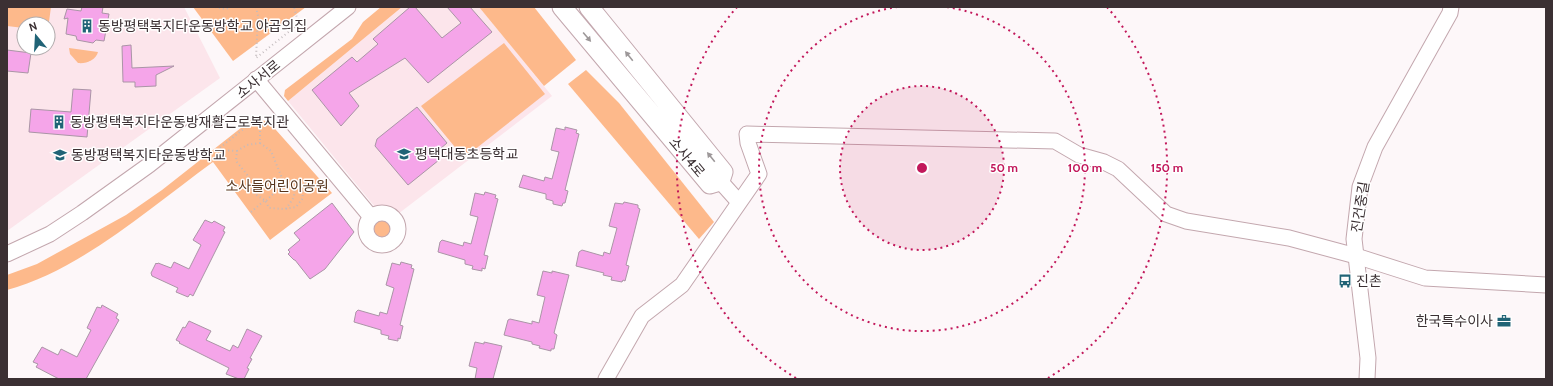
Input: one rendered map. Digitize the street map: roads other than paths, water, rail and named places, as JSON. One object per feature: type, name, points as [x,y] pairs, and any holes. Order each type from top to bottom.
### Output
[{"type":"main road","name":"소사4로","points":[[562,7],[710,184],[720,180],[723,172],[590,7]]},
{"type":"street","name":"소사서로","points":[[7,254],[50,234],[149,166],[348,7]]},
{"type":"street","name":"진건중길","points":[[1368,379],[1368,358],[1354,239],[1360,187],[1375,148],[1450,13],[1451,7]]},
{"type":"street","points":[[256,79],[371,218]]},
{"type":"street","points":[[606,379],[642,316],[682,285],[759,174],[748,143],[747,134],[1055,141],[1079,155],[1104,162],[1118,169],[1166,214],[1186,221],[1289,238],[1356,256],[1425,278],[1546,285]]},
{"type":"street","points":[[720,180],[738,200]]},
{"type":"place","name":"동방평택복지타운동방학교 야곱의집","points":[[87,26]]},
{"type":"place","name":"동방평택복지타운동방재활근로복지관","points":[[59,122]]},
{"type":"place","name":"평택대동초등학교","points":[[404,154]]},
{"type":"place","name":"동방평택복지타운동방학교","points":[[60,155]]},
{"type":"place","name":"진촌","points":[[1345,281]]},
{"type":"place","name":"한국특수이사","points":[[1504,321]]},
{"type":"park label","name":"소사들어린이공원","points":[[277,186]]}]
